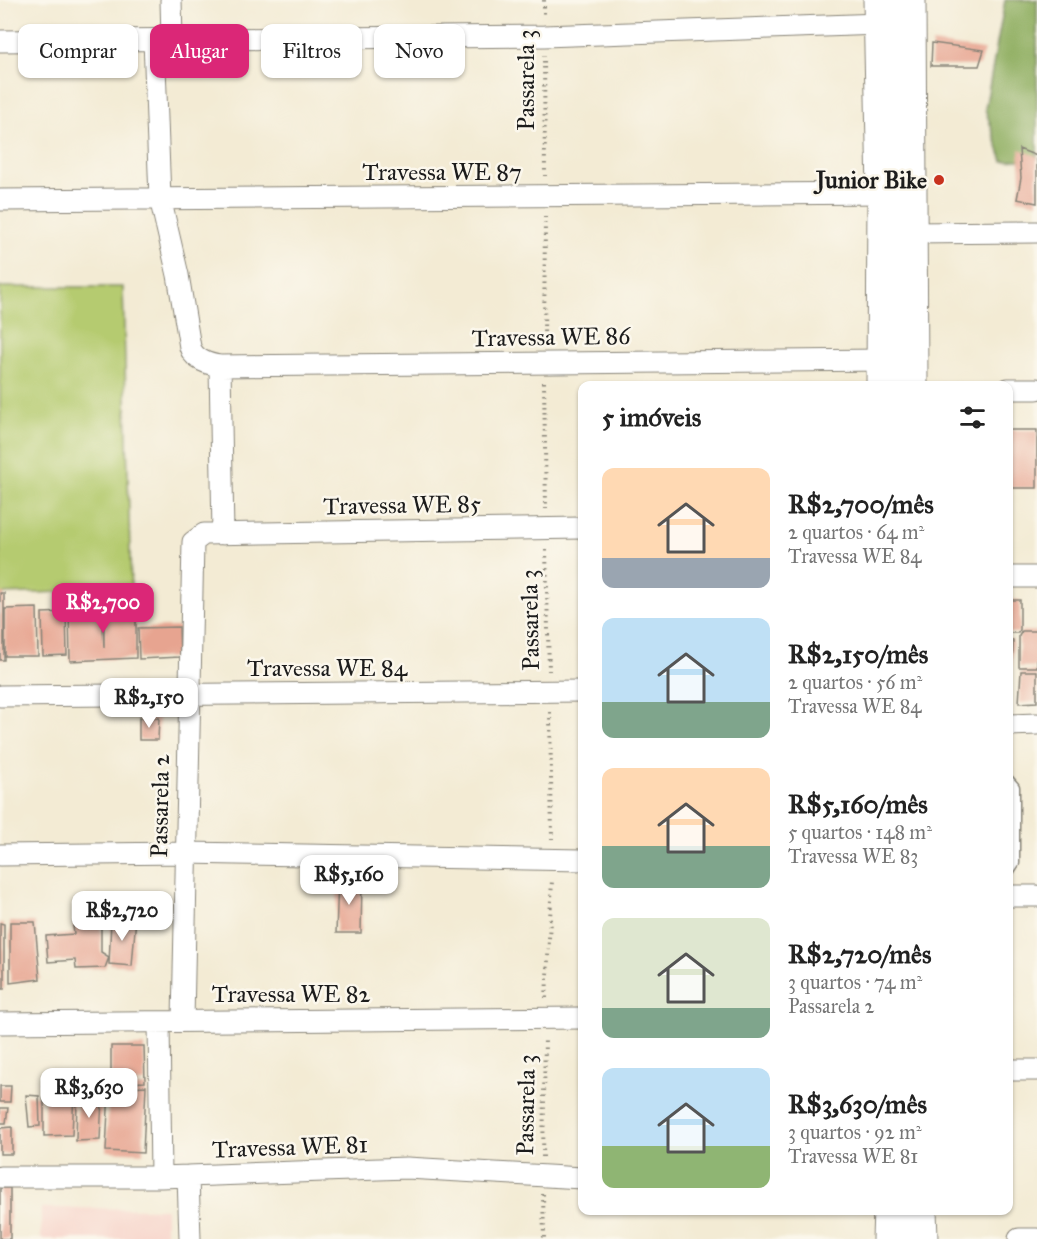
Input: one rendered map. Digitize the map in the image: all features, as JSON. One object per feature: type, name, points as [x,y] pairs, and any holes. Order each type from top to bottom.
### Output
[{"type":"main road","points":[[882,373],[911,233],[909,0]]},
{"type":"main road","points":[[880,12],[884,193],[910,381]]},
{"type":"main road","points":[[889,1239],[890,1215]]},
{"type":"main road","points":[[920,1215],[921,1239]]},
{"type":"street","points":[[167,24],[171,0]]},
{"type":"street","points":[[249,39],[544,36],[880,12]]},
{"type":"street","points":[[0,41],[150,40]]},
{"type":"street","points":[[163,78],[160,198],[178,275],[192,352],[201,360],[220,366],[224,534]]},
{"type":"street","name":"Travessa WE 87","points":[[0,200],[884,193]]},
{"type":"street","points":[[911,233],[1037,232]]},
{"type":"street","name":"Travessa WE 86","points":[[220,366],[544,362],[882,373]]},
{"type":"street","points":[[1013,389],[1037,389]]},
{"type":"street","name":"Travessa WE 85","points":[[224,534],[578,528]]},
{"type":"street","name":"Passarela 2","points":[[183,1020],[193,542],[199,535],[224,534]]},
{"type":"street","points":[[1013,577],[1037,577]]},
{"type":"street","name":"Travessa WE 84","points":[[0,696],[578,691]]},
{"type":"street","points":[[1013,725],[1037,724]]},
{"type":"street","points":[[0,855],[185,853],[578,860]]},
{"type":"street","points":[[1013,896],[1037,897]]},
{"type":"street","name":"Travessa WE 82","points":[[0,1023],[578,1018]]},
{"type":"street","points":[[159,1022],[161,1177]]},
{"type":"street","points":[[1013,1070],[1037,1070]]},
{"type":"street","name":"Travessa WE 81","points":[[0,1177],[161,1177],[407,1168],[578,1178]]},
{"type":"street","points":[[188,1176],[190,1239]]},
{"type":"street","points":[[1019,1239],[1037,1239]]},
{"type":"lane","points":[[1013,786],[1013,864]]},
{"type":"path","name":"Passarela 3","points":[[544,0],[544,362],[553,861],[545,1018],[542,1174],[544,1239]]},
{"type":"shaded area","points":[[41,1208],[166,1209],[166,1239],[41,1239]]},
{"type":"green space","points":[[1005,0],[1037,0],[1037,159],[1003,161],[985,109]]},
{"type":"green space","points":[[0,287],[123,287],[131,590],[0,594]]},
{"type":"building","points":[[932,43],[984,50],[979,66],[931,66]]},
{"type":"building","points":[[1019,149],[1037,156],[1037,203],[1017,199],[1021,178]]},
{"type":"building","points":[[1013,430],[1037,430],[1037,488],[1013,488]]},
{"type":"building","points":[[0,593],[4,593],[4,660],[0,660]]},
{"type":"building","points":[[1013,600],[1020,600],[1020,630],[1018,633],[1013,633]]},
{"type":"building","points":[[104,606],[136,607],[136,658],[70,661],[69,610],[102,610],[104,648]]},
{"type":"building","points":[[37,608],[38,656],[5,656],[5,609]]},
{"type":"building","points":[[66,612],[67,655],[43,656],[42,613]]},
{"type":"building","points":[[179,627],[180,657],[139,659],[138,628]]},
{"type":"building","points":[[1022,631],[1037,631],[1037,667],[1019,667],[1019,636]]},
{"type":"building","points":[[1021,671],[1037,671],[1037,702],[1019,703]]},
{"type":"building","points":[[139,718],[159,718],[158,740],[139,740]]},
{"type":"building","points":[[338,879],[362,880],[361,933],[336,933]]},
{"type":"building","points":[[136,917],[132,966],[109,964],[111,921]]},
{"type":"building","points":[[10,922],[35,922],[40,979],[10,983]]},
{"type":"building","points":[[0,923],[4,924],[4,989],[0,989]]},
{"type":"building","points":[[73,926],[101,926],[101,952],[109,957],[105,968],[76,969],[75,960],[48,962],[46,936],[74,934]]},
{"type":"building","points":[[111,1046],[144,1046],[145,1082],[111,1084]]},
{"type":"building","points":[[45,1073],[66,1073],[83,1087],[102,1087],[103,1092],[74,1093],[72,1135],[44,1136],[44,1093],[53,1094],[54,1087],[43,1086]]},
{"type":"building","points":[[0,1086],[11,1086],[10,1102],[0,1102]]},
{"type":"building","points":[[146,1086],[143,1153],[106,1151],[109,1088]]},
{"type":"building","points":[[26,1095],[39,1096],[40,1126],[29,1127]]},
{"type":"building","points":[[102,1098],[100,1140],[76,1141],[77,1099]]},
{"type":"building","points":[[0,1108],[8,1108],[6,1123],[0,1123]]},
{"type":"building","points":[[12,1127],[12,1154],[0,1154],[0,1128]]},
{"type":"building","points":[[0,1188],[10,1188],[10,1239],[0,1239]]},
{"type":"place","name":"Junior Bike","points":[[939,180]]}]
